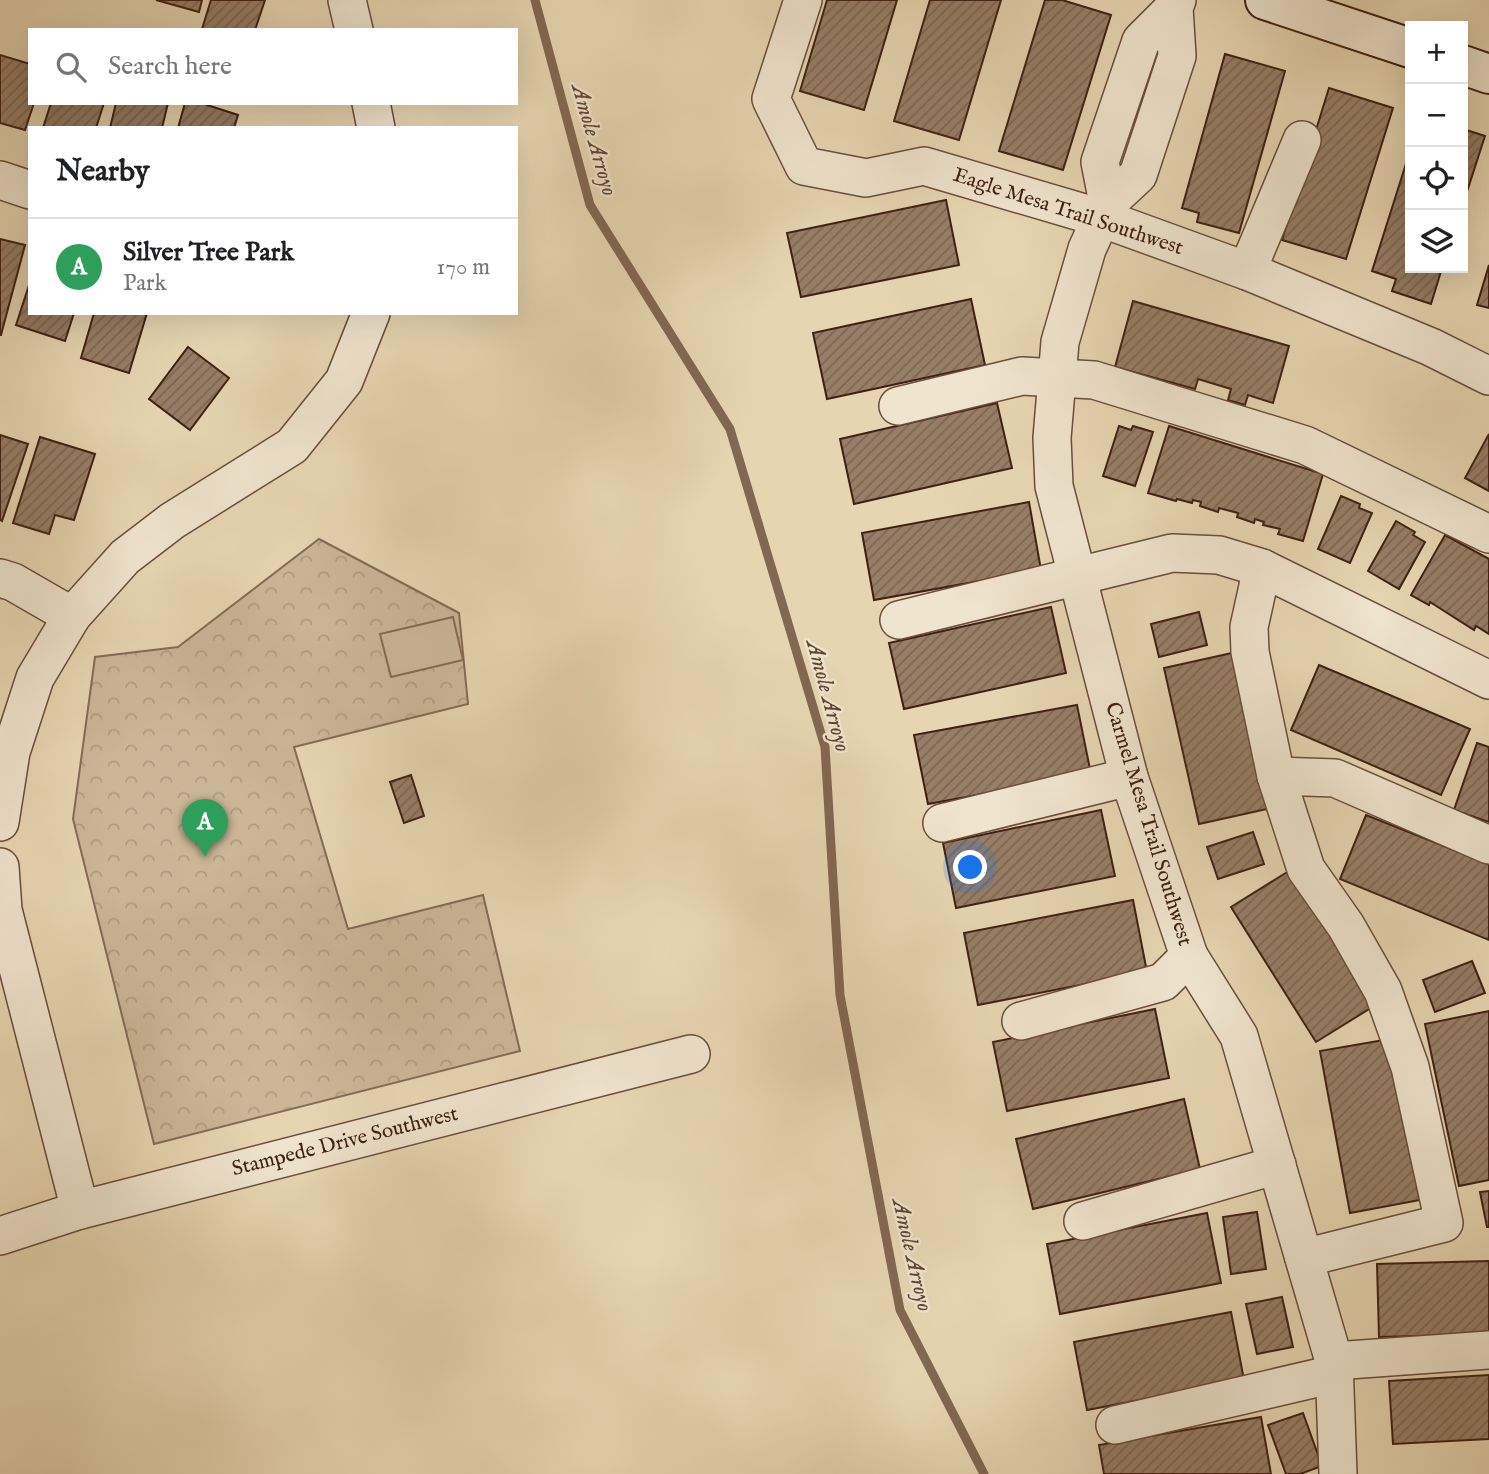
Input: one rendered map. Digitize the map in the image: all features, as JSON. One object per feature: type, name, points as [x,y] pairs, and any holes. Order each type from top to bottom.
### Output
[{"type":"street","points":[[347,0],[354,28]]},
{"type":"street","name":"Eagle Mesa Trail Southwest","points":[[803,0],[771,99],[804,166],[866,178],[924,166],[1105,211],[1431,347],[1489,376]]},
{"type":"street","points":[[1265,0],[1405,46]]},
{"type":"street","name":"Carmel Mesa Trail Southwest","points":[[1105,211],[1100,162],[1141,41],[1175,4]]},
{"type":"street","name":"Carmel Mesa Trail Southwest","points":[[1175,4],[1177,56],[1138,175],[1105,211],[1087,249],[1060,342],[1052,438],[1054,485],[1129,777],[1189,956],[1240,1036],[1304,1258],[1334,1367],[1338,1474]]},
{"type":"street","points":[[1468,67],[1489,74]]},
{"type":"street","points":[[371,105],[376,126]]},
{"type":"street","points":[[1119,109],[1155,121]]},
{"type":"street","points":[[1247,271],[1302,141]]},
{"type":"street","points":[[0,180],[28,189]]},
{"type":"street","points":[[0,822],[10,751],[35,678],[72,616],[125,557],[172,522],[292,446],[344,382],[370,315]]},
{"type":"street","points":[[898,406],[1022,376],[1094,380],[1305,445],[1489,534]]},
{"type":"street","points":[[900,620],[1077,574],[1172,553],[1219,555],[1262,568],[1489,680]]},
{"type":"street","points":[[1262,568],[1248,628],[1250,652],[1276,776],[1306,869],[1346,926],[1383,991],[1410,1067],[1444,1223],[1304,1258]]},
{"type":"street","points":[[0,578],[13,582],[72,616]]},
{"type":"street","points":[[1276,776],[1335,778],[1489,845]]},
{"type":"street","points":[[942,823],[1129,777]]},
{"type":"street","points":[[0,867],[1,911],[80,1210]]},
{"type":"street","points":[[1021,1021],[1163,982],[1189,956]]},
{"type":"street","name":"Stampede Drive Southwest","points":[[0,1236],[80,1210],[691,1054]]},
{"type":"street","points":[[1083,1221],[1277,1165]]},
{"type":"street","points":[[1115,1425],[1334,1367],[1489,1350]]},
{"type":"green space","points":[[319,539],[459,613],[468,704],[294,747],[348,929],[483,895],[520,1051],[154,1144],[73,819],[95,657],[178,647]]},
{"type":"green space","points":[[453,617],[463,660],[391,677],[380,634]]},
{"type":"building","points":[[156,0],[202,0],[199,12]]},
{"type":"building","points":[[211,0],[265,0],[256,28],[202,28]]},
{"type":"building","points":[[827,0],[897,0],[864,110],[800,91]]},
{"type":"building","points":[[930,0],[1001,0],[959,140],[894,121]]},
{"type":"building","points":[[1045,0],[1062,0],[1111,15],[1063,170],[999,151]]},
{"type":"building","points":[[1225,54],[1285,71],[1239,233],[1197,222],[1199,213],[1182,208]]},
{"type":"building","points":[[0,55],[28,63],[28,105],[33,105],[25,130],[0,123]]},
{"type":"building","points":[[1329,88],[1393,108],[1346,259],[1282,240]]},
{"type":"building","points":[[50,105],[103,105],[97,126],[44,126]]},
{"type":"building","points":[[116,105],[168,105],[162,126],[110,126]]},
{"type":"building","points":[[184,105],[207,105],[238,115],[235,126],[179,126]]},
{"type":"building","points":[[1468,131],[1485,136],[1468,189]]},
{"type":"building","points":[[1405,167],[1405,273],[1440,273],[1431,304],[1392,291],[1396,279],[1372,271]]},
{"type":"building","points":[[946,200],[959,265],[801,297],[787,233]]},
{"type":"building","points":[[0,239],[25,245],[1,335],[0,335]]},
{"type":"building","points":[[1489,265],[1489,308],[1477,305]]},
{"type":"building","points":[[28,288],[28,315],[73,315],[65,341],[16,325]]},
{"type":"building","points":[[971,299],[985,365],[827,399],[813,333]]},
{"type":"building","points":[[1133,301],[1289,346],[1273,403],[1248,395],[1245,405],[1228,400],[1231,389],[1198,379],[1195,389],[1115,367]]},
{"type":"building","points":[[93,315],[146,315],[129,373],[81,358]]},
{"type":"building","points":[[188,347],[229,378],[190,430],[149,399]]},
{"type":"building","points":[[997,403],[1012,468],[854,504],[840,439]]},
{"type":"building","points":[[1119,426],[1131,430],[1133,426],[1153,432],[1135,486],[1103,476]]},
{"type":"building","points":[[1169,426],[1323,474],[1303,541],[1278,534],[1280,529],[1263,525],[1264,522],[1255,519],[1254,523],[1237,517],[1238,513],[1219,508],[1218,512],[1200,506],[1201,502],[1176,501],[1148,493]]},
{"type":"building","points":[[1489,434],[1489,491],[1465,478]]},
{"type":"building","points":[[0,435],[28,444],[2,521],[0,520]]},
{"type":"building","points":[[40,437],[95,454],[74,520],[55,515],[49,534],[13,523]]},
{"type":"building","points":[[1341,496],[1360,504],[1359,508],[1372,513],[1350,563],[1318,549]]},
{"type":"building","points":[[1029,502],[1041,570],[874,600],[862,533]]},
{"type":"building","points":[[1396,521],[1415,532],[1413,535],[1425,542],[1399,589],[1368,571]]},
{"type":"building","points":[[1445,535],[1489,559],[1489,634],[1476,626],[1474,630],[1430,602],[1429,605],[1411,595]]},
{"type":"building","points":[[1051,607],[1066,673],[904,709],[889,643]]},
{"type":"building","points":[[1199,612],[1207,645],[1159,657],[1151,624]]},
{"type":"building","points":[[1232,653],[1267,809],[1199,824],[1164,668]]},
{"type":"building","points":[[1319,665],[1470,729],[1441,795],[1291,730]]},
{"type":"building","points":[[1077,705],[1091,774],[928,804],[914,735]]},
{"type":"building","points":[[1477,743],[1489,747],[1489,822],[1454,810]]},
{"type":"building","points":[[411,775],[424,816],[404,823],[390,782]]},
{"type":"building","points":[[1101,810],[1115,876],[956,908],[943,843]]},
{"type":"building","points":[[1366,815],[1489,864],[1489,940],[1340,879]]},
{"type":"building","points":[[1253,832],[1264,864],[1218,879],[1207,847]]},
{"type":"building","points":[[1289,871],[1374,1006],[1316,1042],[1231,907]]},
{"type":"building","points":[[1133,900],[1147,972],[978,1005],[964,933]]},
{"type":"building","points":[[1472,961],[1485,993],[1435,1012],[1423,980]]},
{"type":"building","points":[[1155,1009],[1169,1078],[1007,1111],[993,1042]]},
{"type":"building","points":[[1489,1011],[1489,1180],[1459,1186],[1425,1024]]},
{"type":"building","points":[[1390,1039],[1420,1200],[1350,1213],[1320,1051]]},
{"type":"building","points":[[1184,1099],[1200,1169],[1033,1209],[1016,1139]]},
{"type":"building","points":[[1489,1191],[1489,1227],[1487,1227],[1480,1192]]},
{"type":"building","points":[[1257,1212],[1266,1269],[1231,1274],[1223,1217]]},
{"type":"building","points":[[1207,1213],[1221,1283],[1060,1314],[1047,1244]]},
{"type":"building","points":[[1489,1261],[1489,1334],[1379,1337],[1377,1264]]},
{"type":"building","points":[[1282,1297],[1293,1347],[1257,1354],[1246,1304]]},
{"type":"building","points":[[1231,1312],[1244,1380],[1087,1410],[1074,1342]]},
{"type":"building","points":[[1489,1375],[1489,1439],[1393,1444],[1389,1381]]},
{"type":"building","points":[[1303,1413],[1322,1466],[1300,1474],[1286,1474],[1268,1425]]},
{"type":"building","points":[[1261,1417],[1271,1474],[1104,1474],[1099,1445]]},
{"type":"waterway","name":"Amole Arroyo","points":[[535,0],[590,205],[730,429],[825,747],[840,995],[900,1310],[984,1474]]},
{"type":"place","name":"Silver Tree Park","points":[[205,857]]}]
